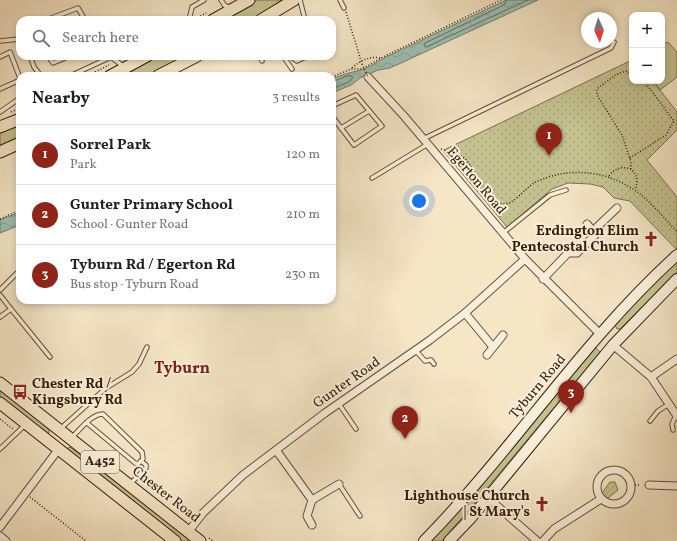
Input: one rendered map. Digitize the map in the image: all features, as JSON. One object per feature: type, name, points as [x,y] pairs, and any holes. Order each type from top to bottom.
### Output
[{"type":"highway","points":[[220,16],[249,0]]},
{"type":"highway","points":[[270,16],[294,0]]},
{"type":"highway","points":[[118,72],[140,60]]},
{"type":"highway","points":[[172,72],[191,60]]},
{"type":"highway","points":[[0,127],[16,121]]},
{"type":"highway","points":[[0,152],[16,146]]},
{"type":"highway","name":"Chester Road","points":[[0,383],[200,541]]},
{"type":"highway","name":"A452","points":[[0,403],[175,541]]},
{"type":"highway","points":[[58,450],[66,435]]},
{"type":"highway","points":[[112,492],[126,483]]},
{"type":"main road","name":"Tyburn Road","points":[[424,541],[470,490],[600,334],[635,296],[677,255]]},
{"type":"main road","points":[[449,541],[614,345],[677,279]]},
{"type":"main road","points":[[600,334],[614,345]]},
{"type":"street","name":"Egerton Road","points":[[368,77],[426,142],[486,216],[495,223],[543,279],[600,334]]},
{"type":"street","points":[[543,279],[568,254],[577,253],[596,234],[597,227],[617,208]]},
{"type":"street","points":[[587,224],[596,234]]},
{"type":"street","name":"Gunter Road","points":[[188,532],[203,513],[243,475],[339,404],[416,351],[465,313],[525,259]]},
{"type":"street","points":[[465,313],[493,347]]},
{"type":"street","points":[[487,355],[503,335]]},
{"type":"street","points":[[614,345],[651,377],[676,415]]},
{"type":"street","points":[[651,377],[677,359]]},
{"type":"street","points":[[0,527],[58,450]]},
{"type":"street","points":[[276,450],[312,500]]},
{"type":"street","points":[[614,470],[621,471],[628,476],[632,486],[631,494],[626,500],[617,505],[610,504],[601,499],[597,491],[597,484],[606,472],[614,470]]},
{"type":"street","points":[[312,525],[307,516],[312,500],[339,484]]},
{"type":"street","points":[[649,485],[677,486]]},
{"type":"street","points":[[487,497],[537,541]]},
{"type":"street","points":[[543,541],[554,529],[601,499]]},
{"type":"street","points":[[0,536],[6,541]]},
{"type":"lane","points":[[190,16],[192,8],[204,0]]},
{"type":"lane","points":[[221,0],[225,6],[236,7]]},
{"type":"lane","points":[[300,0],[304,16]]},
{"type":"lane","points":[[340,0],[344,8]]},
{"type":"lane","points":[[59,16],[78,8],[83,16]]},
{"type":"lane","points":[[0,41],[4,39],[16,40]]},
{"type":"lane","points":[[372,178],[426,142],[611,48]]},
{"type":"lane","points":[[0,58],[10,52],[17,72]]},
{"type":"lane","points":[[32,60],[36,71]]},
{"type":"lane","points":[[51,60],[53,63],[60,60]]},
{"type":"lane","points":[[78,72],[103,60]]},
{"type":"lane","points":[[286,60],[292,69]]},
{"type":"lane","points":[[116,61],[126,68]]},
{"type":"lane","points":[[0,89],[16,81]]},
{"type":"lane","points":[[336,104],[356,95],[382,126],[354,144],[336,121]]},
{"type":"lane","points":[[0,112],[16,101]]},
{"type":"lane","points":[[341,128],[369,111]]},
{"type":"lane","points":[[503,233],[550,196],[566,190]]},
{"type":"lane","points":[[0,290],[16,274]]},
{"type":"lane","points":[[0,296],[50,357]]},
{"type":"lane","points":[[0,317],[11,309]]},
{"type":"lane","points":[[66,435],[106,388],[132,372],[140,364],[147,347]]},
{"type":"lane","points":[[416,351],[425,361],[431,360],[434,364]]},
{"type":"lane","points":[[339,404],[356,429]]},
{"type":"lane","points":[[650,421],[658,411],[669,404]]},
{"type":"lane","points":[[66,435],[99,414],[104,415],[142,452],[143,459],[138,464],[134,463],[87,423]]},
{"type":"lane","points":[[673,430],[672,424],[676,415]]},
{"type":"lane","points":[[0,449],[26,424]]},
{"type":"lane","points":[[126,483],[146,468],[146,465],[141,461]]},
{"type":"lane","points":[[339,484],[360,516]]},
{"type":"path","points":[[351,69],[362,68],[501,0]]},
{"type":"path","points":[[344,8],[362,60],[362,64],[368,77]]},
{"type":"path","points":[[336,75],[351,69],[362,60],[375,57],[381,58]]},
{"type":"path","points":[[95,72],[116,61]]},
{"type":"path","points":[[629,72],[626,71],[615,75],[597,89],[597,95],[622,135],[630,158],[631,170],[638,181],[636,191]]},
{"type":"path","points":[[630,158],[666,135],[674,121],[646,84]]},
{"type":"path","points":[[426,142],[458,154],[465,159],[493,199],[506,205]]},
{"type":"path","points":[[609,177],[613,171],[618,168],[631,170]]},
{"type":"path","points":[[495,223],[506,205],[536,182],[568,172],[582,172],[609,177],[636,191],[677,232]]},
{"type":"path","points":[[0,219],[16,212]]},
{"type":"path","points":[[632,486],[649,485]]},
{"type":"path","points":[[25,494],[86,541]]},
{"type":"shaded area","points":[[257,0],[282,0],[257,16],[227,16]]},
{"type":"shaded area","points":[[668,42],[677,52],[677,77],[660,90],[655,84],[665,84],[665,44]]},
{"type":"shaded area","points":[[147,60],[178,60],[155,72],[124,72]]},
{"type":"shaded area","points":[[629,61],[629,84],[655,84],[677,112],[677,130],[647,160],[677,197],[677,248],[676,249],[630,201],[614,198],[603,187],[590,184],[568,183],[552,189],[507,227],[445,153],[446,149]]},
{"type":"shaded area","points":[[16,124],[16,140],[0,147],[0,131]]},
{"type":"shaded area","points":[[677,259],[677,272],[620,329],[617,329],[614,323]]},
{"type":"shaded area","points":[[595,347],[600,352],[442,541],[428,541]]},
{"type":"shaded area","points":[[0,390],[49,429],[49,433],[46,435],[0,400]]},
{"type":"shaded area","points":[[70,447],[193,541],[179,541],[66,449]]},
{"type":"shaded area","points":[[610,482],[615,482],[618,490],[608,498],[605,498],[602,493]]},
{"type":"water","points":[[506,0],[538,0],[390,68],[378,70],[360,78],[351,85],[336,91],[336,77],[361,70]]},
{"type":"water","points":[[16,214],[16,227],[0,233],[0,220]]},
{"type":"place","name":"Sorrel Park","points":[[549,156]]},
{"type":"place","name":"Erdington Elim Pentecostal Church","points":[[651,239]]},
{"type":"place","name":"Chester Rd / Kingsbury Rd","points":[[20,392]]},
{"type":"place","name":"Tyburn Rd / Egerton Rd","points":[[571,413]]},
{"type":"place","name":"Gunter Primary School","points":[[405,439]]},
{"type":"place","name":"Lighthouse Church | St Mary's","points":[[542,504]]},
{"type":"district","name":"Tyburn","points":[[182,369]]}]
